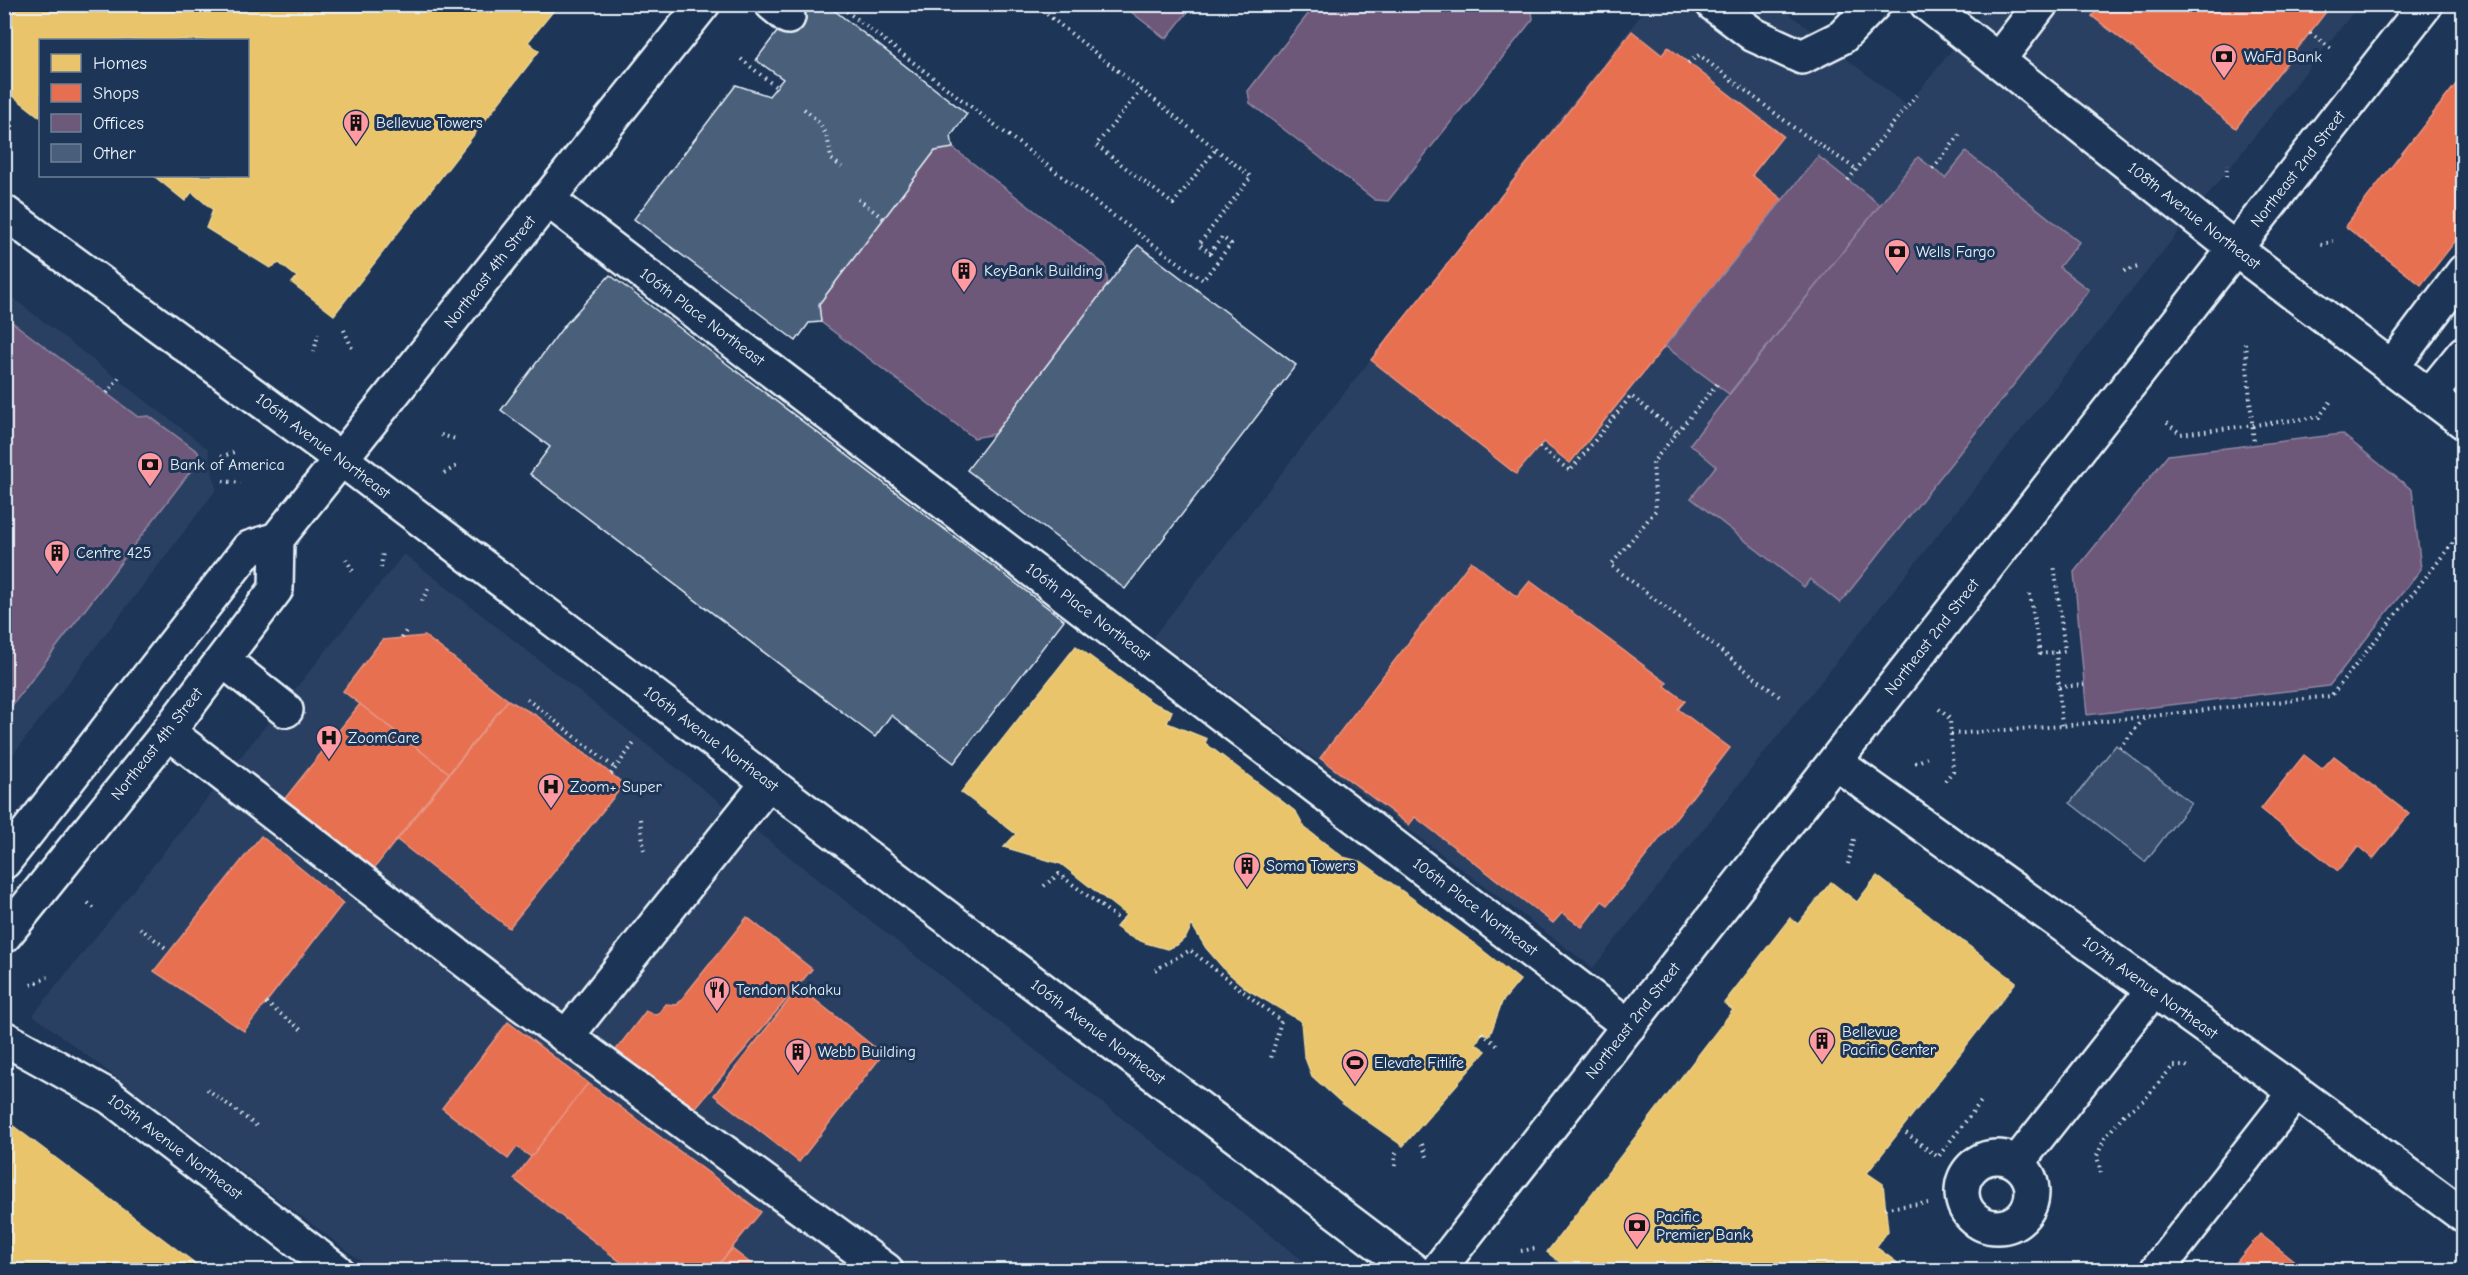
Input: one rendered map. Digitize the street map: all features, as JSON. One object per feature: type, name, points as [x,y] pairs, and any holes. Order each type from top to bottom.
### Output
[{"type":"street","name":"Northeast 4th Street","points":[[4,936],[168,732],[276,589],[277,539],[703,4]]},
{"type":"street","points":[[1713,4],[1754,35],[1802,57],[1842,37],[1874,4]]},
{"type":"street","name":"108th Avenue Northeast","points":[[1927,4],[2235,249],[2463,422]]},
{"type":"street","points":[[1998,60],[2041,4]]},
{"type":"street","name":"Northeast 2nd Street","points":[[1438,1270],[2426,4]]},
{"type":"street","name":"106th Place Northeast","points":[[547,199],[1629,1026]]},
{"type":"street","name":"106th Avenue Northeast","points":[[4,212],[341,459],[1413,1270]]},
{"type":"street","points":[[2391,368],[2463,272]]},
{"type":"street","points":[[2429,396],[2463,353]]},
{"type":"street","points":[[4,862],[249,548],[277,539]]},
{"type":"street","points":[[223,660],[286,710]]},
{"type":"street","points":[[168,732],[566,1037],[886,1270]]},
{"type":"street","name":"107th Avenue Northeast","points":[[1835,762],[2296,1092],[2463,1216]]},
{"type":"street","points":[[566,1037],[768,783]]},
{"type":"street","points":[[2017,1163],[2153,990]]},
{"type":"street","name":"105th Avenue Northeast","points":[[4,1038],[110,1097],[336,1270]]},
{"type":"street","points":[[2157,1270],[2296,1092]]},
{"type":"path","points":[[837,4],[1112,214],[1203,280],[1232,244],[1222,237],[1210,253],[1199,244],[1251,177],[1034,4]]},
{"type":"path","points":[[2310,33],[2333,50]]},
{"type":"path","points":[[1688,63],[1699,55],[1793,127],[1856,169]]},
{"type":"path","points":[[741,59],[776,87]]},
{"type":"path","points":[[1141,90],[1096,145],[1173,204],[1216,149]]},
{"type":"path","points":[[1848,180],[1916,95]]},
{"type":"path","points":[[804,109],[817,119],[828,136],[831,159],[842,167]]},
{"type":"path","points":[[1933,169],[1962,132]]},
{"type":"path","points":[[2226,177],[2227,165]]},
{"type":"path","points":[[858,199],[884,219]]},
{"type":"path","points":[[2321,245],[2333,241]]},
{"type":"path","points":[[2124,271],[2138,267]]},
{"type":"path","points":[[344,330],[352,348]]},
{"type":"path","points":[[314,352],[318,334]]},
{"type":"path","points":[[2245,344],[2254,444]]},
{"type":"path","points":[[107,393],[121,375]]},
{"type":"path","points":[[1717,384],[1653,462],[1656,510],[1611,565],[1780,697]]},
{"type":"path","points":[[1539,447],[1570,471],[1631,396],[1677,433]]},
{"type":"path","points":[[2167,423],[2181,434],[2319,417],[2331,401]]},
{"type":"path","points":[[441,435],[456,439]]},
{"type":"path","points":[[221,457],[236,451]]},
{"type":"path","points":[[444,473],[457,466]]},
{"type":"path","points":[[223,481],[241,483]]},
{"type":"path","points":[[1951,734],[2062,726],[2331,696],[2463,529]]},
{"type":"path","points":[[381,568],[383,551]]},
{"type":"path","points":[[346,559],[354,573]]},
{"type":"path","points":[[2030,594],[2040,654],[2064,651],[2054,564]]},
{"type":"path","points":[[422,601],[428,589]]},
{"type":"path","points":[[402,638],[407,629]]},
{"type":"path","points":[[2056,652],[2062,726]]},
{"type":"path","points":[[2059,687],[2084,685]]},
{"type":"path","points":[[527,699],[615,768]]},
{"type":"path","points":[[1939,709],[1950,718],[1953,771],[1944,782]]},
{"type":"path","points":[[2120,748],[2145,717]]},
{"type":"path","points":[[611,774],[635,742]]},
{"type":"path","points":[[1915,763],[1927,758]]},
{"type":"path","points":[[640,819],[644,850]]},
{"type":"path","points":[[1848,864],[1854,839]]},
{"type":"path","points":[[1044,886],[1059,874],[1121,921]]},
{"type":"path","points":[[88,903],[97,911]]},
{"type":"path","points":[[140,928],[166,949]]},
{"type":"path","points":[[1155,970],[1190,950],[1281,1020],[1271,1058]]},
{"type":"path","points":[[32,985],[48,977]]},
{"type":"path","points":[[266,1003],[303,1031]]},
{"type":"path","points":[[1482,1033],[1499,1047]]},
{"type":"path","points":[[2101,1173],[2097,1156],[2105,1138],[2124,1114],[2144,1100],[2173,1066],[2186,1066],[2195,1072]]},
{"type":"path","points":[[207,1089],[258,1127]]},
{"type":"path","points":[[1906,1132],[1938,1157],[1982,1100]]},
{"type":"path","points":[[1422,1144],[1428,1159]]},
{"type":"path","points":[[1395,1166],[1396,1152]]},
{"type":"path","points":[[1885,1209],[1928,1203]]},
{"type":"path","points":[[1521,1251],[1537,1248]]},
{"type":"shaded area","points":[[1649,5],[1778,5],[1907,106],[1988,5],[2359,5],[1593,968],[1153,637]]},
{"type":"shaded area","name":"Centre 425","points":[[4,291],[208,449],[216,490],[5,765]]},
{"type":"shaded area","points":[[404,554],[1315,1270],[373,1270],[33,1015]]},
{"type":"shaded area","points":[[2116,745],[2191,803],[2145,862],[2070,803]]},
{"type":"building: Homes","name":"Bellevue Towers","points":[[4,4],[559,4],[528,42],[539,51],[334,315],[292,283],[297,277],[279,263],[270,268],[206,228],[213,210],[192,192],[185,201],[155,177],[249,177],[249,39],[39,39],[39,116],[4,89]]},
{"type":"building: Homes","name":"Soma Towers","points":[[1076,646],[1153,703],[1172,711],[1167,723],[1207,739],[1205,743],[1296,812],[1305,828],[1343,857],[1362,862],[1467,938],[1520,980],[1502,1002],[1490,1035],[1482,1033],[1476,1044],[1486,1051],[1403,1146],[1343,1104],[1312,1076],[1304,1055],[1301,1021],[1248,990],[1225,970],[1206,948],[1192,925],[1186,937],[1177,945],[1167,949],[1129,936],[1116,927],[1126,915],[1061,864],[1004,847],[1016,834],[961,792]]},
{"type":"building: Homes","name":"Bellevue Pacific Center","points":[[1877,876],[2016,982],[1867,1173],[1883,1184],[1888,1231],[1876,1247],[1907,1270],[1570,1270],[1547,1252],[1733,1010],[1724,1003],[1790,918],[1798,924],[1831,882],[1857,902]]},
{"type":"building: Homes","points":[[4,1119],[204,1270],[4,1270]]},
{"type":"building: Shops","name":"WaFd Bank","points":[[2101,4],[2332,4],[2236,128],[2092,16]]},
{"type":"building: Shops","points":[[1632,31],[1662,55],[1668,47],[1783,136],[1752,175],[1783,200],[1570,463],[1543,442],[1516,474],[1371,360]]},
{"type":"building: Shops","points":[[2464,74],[2464,230],[2421,285],[2345,226]]},
{"type":"building: Shops","points":[[1471,561],[1517,597],[1530,581],[1667,683],[1665,686],[1685,701],[1678,709],[1730,748],[1608,905],[1602,901],[1582,927],[1562,913],[1553,923],[1415,817],[1409,825],[1320,758]]},
{"type":"building: Shops","points":[[425,636],[508,700],[449,773],[343,691],[382,640]]},
{"type":"building: Shops","points":[[508,700],[537,716],[624,784],[509,928],[397,840]]},
{"type":"building: Shops","points":[[360,704],[449,773],[372,871],[283,801]]},
{"type":"building: Shops","points":[[2304,755],[2322,769],[2334,756],[2409,814],[2373,859],[2358,846],[2338,871],[2261,809]]},
{"type":"building: Shops","points":[[261,836],[343,903],[244,1031],[154,971]]},
{"type":"building: Shops","name":"Tendon Kohaku","points":[[747,917],[812,969],[692,1112],[615,1051],[646,1011],[657,1015],[666,1004],[677,1005]]},
{"type":"building: Shops","name":"Webb Building","points":[[799,987],[883,1054],[799,1162],[714,1095]]},
{"type":"building: Shops","points":[[508,1022],[588,1083],[531,1157],[517,1147],[508,1159],[442,1108]]},
{"type":"building: Shops","points":[[588,1083],[761,1212],[714,1270],[631,1270],[514,1179]]},
{"type":"building: Shops","points":[[2260,1234],[2306,1270],[2230,1270]]},
{"type":"building: Shops","points":[[732,1249],[759,1270],[714,1270]]},
{"type":"building: Offices","points":[[1121,4],[1194,4],[1166,39]]},
{"type":"building: Offices","points":[[1316,4],[1531,4],[1533,19],[1388,201],[1375,200],[1250,103],[1248,91]]},
{"type":"building: Offices","name":"KeyBank Building","points":[[953,148],[1105,265],[1108,285],[994,434],[974,438],[821,322],[819,304],[935,151]]},
{"type":"building: Offices","points":[[1966,152],[2079,242],[2059,267],[2089,290],[1840,603],[1810,579],[1804,587],[1691,498],[1716,466],[1690,444],[1918,157],[1945,178]]},
{"type":"building: Offices","points":[[1818,156],[1880,205],[1729,394],[1665,346]]},
{"type":"building: Offices","name":"Centre 425","points":[[4,316],[138,417],[149,416],[198,452],[199,460],[4,716]]},
{"type":"building: Offices","points":[[2342,434],[2412,490],[2421,569],[2329,686],[2087,715],[2074,572],[2168,455]]},
{"type":"building: Other","points":[[798,4],[826,4],[967,114],[951,136],[953,148],[935,151],[819,304],[821,322],[809,323],[796,341],[634,219],[736,85],[769,96],[783,79],[756,60]]},
{"type":"building: Other","points":[[1138,245],[1296,365],[1125,589],[967,470]]},
{"type":"building: Other","points":[[610,275],[1064,620],[954,763],[891,715],[875,737],[530,474],[550,447],[501,410],[564,326]]},
{"type":"place","name":"WaFd Bank","points":[[2224,80]]},
{"type":"place","name":"Bellevue Towers","points":[[356,146]]},
{"type":"place","name":"Wells Fargo","points":[[1897,275]]},
{"type":"place","name":"KeyBank Building","points":[[964,294]]},
{"type":"place","name":"Bank of America","points":[[150,488]]},
{"type":"place","name":"Centre 425","points":[[57,576]]},
{"type":"place","name":"ZoomCare","points":[[329,761]]},
{"type":"place","name":"Zoom+ Super","points":[[551,810]]},
{"type":"place","name":"Soma Towers","points":[[1247,889]]},
{"type":"place","name":"Tendon Kohaku","points":[[717,1013]]},
{"type":"place","name":"Bellevue Pacific Center","points":[[1822,1064]]},
{"type":"place","name":"Webb Building","points":[[798,1075]]},
{"type":"place","name":"Elevate Fitlife","points":[[1355,1086]]},
{"type":"place","name":"Pacific Premier Bank","points":[[1637,1249]]}]
